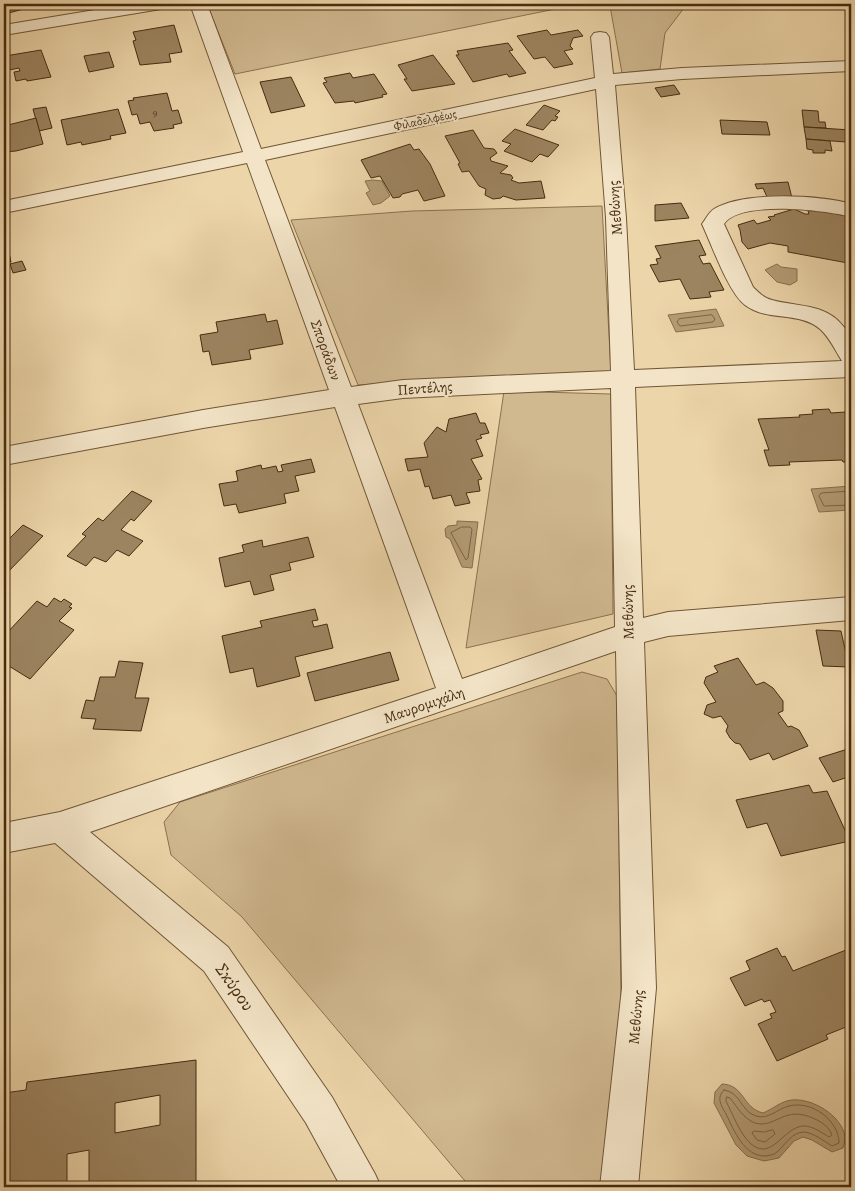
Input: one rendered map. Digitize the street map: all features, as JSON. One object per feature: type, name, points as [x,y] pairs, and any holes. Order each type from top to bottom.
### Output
[{"type":"street","points":[[4,30],[162,4]]},
{"type":"street","name":"Σποράδων","points":[[198,4],[453,695]]},
{"type":"street","name":"Μεθώνης","points":[[600,37],[616,218],[623,380],[639,988],[619,1187]]},
{"type":"street","name":"Φιλαδελφέως","points":[[4,207],[626,77],[674,72],[794,70],[851,66]]},
{"type":"street","points":[[851,210],[814,202],[795,202],[732,209],[720,214],[713,224],[744,291],[751,300],[760,305],[811,314],[823,320],[833,328],[851,357]]},
{"type":"street","name":"Πεντέλης","points":[[4,456],[174,424],[343,396],[404,389],[851,369]]},
{"type":"street","name":"Μαυρομιχάλη","points":[[4,838],[60,827],[629,634],[668,624],[718,618],[851,608]]},
{"type":"street","name":"Σκύρου","points":[[60,827],[216,959],[319,1110],[362,1187]]},
{"type":"shaded area","points":[[207,4],[580,4],[235,74]]},
{"type":"shaded area","points":[[594,4],[687,4],[665,33],[660,69],[622,73],[610,6]]},
{"type":"shaded area","points":[[602,206],[611,372],[475,377],[358,385],[291,220],[412,211]]},
{"type":"shaded area","points":[[504,391],[611,394],[613,614],[466,648]]},
{"type":"shaded area","points":[[582,672],[607,679],[617,696],[623,1149],[609,1187],[470,1187],[242,917],[171,855],[164,822],[180,802]]},
{"type":"water","points":[[365,181],[382,181],[390,196],[381,203],[373,205],[366,193],[370,191]]},
{"type":"water","points":[[777,264],[781,267],[797,269],[797,281],[790,285],[777,282],[765,270]]},
{"type":"water","points":[[716,309],[724,326],[676,332],[668,315]]},
{"type":"water","points":[[851,486],[851,510],[819,512],[811,489]]},
{"type":"water","points":[[457,521],[478,522],[472,568],[462,567],[450,539],[446,537],[445,529],[448,526],[457,525]]},
{"type":"water","points":[[722,1084],[735,1088],[751,1106],[763,1113],[781,1103],[792,1100],[800,1100],[817,1105],[838,1121],[845,1136],[843,1148],[832,1152],[803,1137],[794,1141],[779,1158],[764,1161],[747,1156],[736,1145],[714,1103],[715,1092]]},
{"type":"building","points":[[4,4],[29,4],[31,7],[5,14]]},
{"type":"building","points":[[174,25],[182,52],[169,54],[171,62],[140,65],[133,41],[136,40],[133,32]]},
{"type":"building","points":[[547,30],[551,35],[578,30],[583,36],[573,38],[570,46],[573,49],[564,51],[573,64],[554,68],[545,57],[534,59],[517,36]]},
{"type":"building","points":[[508,43],[513,50],[509,51],[526,73],[509,77],[507,74],[473,82],[456,55],[459,55],[457,51]]},
{"type":"building","points":[[41,50],[51,77],[16,81],[14,72],[20,71],[19,68],[9,70],[5,56]]},
{"type":"building","points":[[109,52],[114,67],[89,72],[84,56]]},
{"type":"building","points":[[433,55],[455,84],[412,91],[398,65]]},
{"type":"building","points":[[350,73],[353,78],[374,74],[387,94],[382,95],[383,97],[355,103],[354,101],[335,103],[323,83],[327,82],[324,78]]},
{"type":"building","points":[[291,77],[305,106],[271,113],[260,82]]},
{"type":"building","points":[[674,85],[680,94],[661,97],[655,88]]},
{"type":"building","points":[[167,93],[172,111],[178,110],[182,123],[173,125],[174,128],[154,131],[150,122],[140,124],[137,114],[132,115],[128,101],[134,100],[133,98]]},
{"type":"building","points":[[544,105],[560,111],[555,116],[558,117],[555,121],[552,120],[543,130],[526,125]]},
{"type":"building","points":[[46,107],[52,128],[39,131],[33,109]]},
{"type":"building","points":[[118,109],[126,133],[110,136],[111,139],[82,145],[81,142],[67,145],[61,120]]},
{"type":"building","points":[[802,110],[818,111],[819,122],[825,122],[826,128],[804,127]]},
{"type":"building","points":[[36,118],[43,144],[4,152],[4,126]]},
{"type":"building","points":[[720,120],[767,122],[770,135],[722,134]]},
{"type":"building","points":[[804,127],[851,130],[851,144],[806,139]]},
{"type":"building","points":[[515,129],[559,145],[548,157],[540,154],[532,162],[504,151],[511,144],[502,141]]},
{"type":"building","points":[[473,130],[484,148],[494,149],[497,153],[490,158],[491,161],[508,166],[500,173],[511,175],[513,178],[511,180],[519,183],[541,181],[545,198],[516,200],[503,196],[493,199],[485,195],[486,189],[479,186],[469,171],[462,172],[458,164],[460,163],[445,136]]},
{"type":"building","points":[[806,139],[830,141],[832,151],[825,150],[825,153],[813,153],[813,150],[807,149]]},
{"type":"building","points":[[410,144],[414,150],[419,149],[430,164],[445,196],[424,201],[418,190],[393,198],[380,176],[371,178],[361,160]]},
{"type":"building","points":[[788,182],[792,198],[768,199],[763,188],[757,189],[755,184]]},
{"type":"building","points":[[681,203],[689,218],[655,221],[655,205]]},
{"type":"building","points":[[794,209],[809,214],[808,211],[825,209],[837,211],[840,215],[851,216],[851,256],[848,263],[788,252],[788,246],[770,243],[748,249],[742,242],[738,225],[754,220],[757,224],[771,220],[768,217]]},
{"type":"building","points":[[6,237],[11,262],[4,263],[4,238]]},
{"type":"building","points":[[699,240],[706,255],[699,256],[703,264],[710,263],[724,290],[709,292],[711,297],[690,299],[680,279],[659,282],[650,265],[658,264],[656,259],[661,258],[655,246]]},
{"type":"building","points":[[22,261],[26,270],[13,273],[10,264]]},
{"type":"building","points":[[265,314],[267,322],[277,320],[283,344],[249,350],[251,359],[212,365],[209,351],[203,352],[200,335],[218,332],[216,322]]},
{"type":"building","points":[[829,409],[831,413],[845,412],[851,427],[851,462],[843,462],[842,460],[789,462],[790,465],[769,466],[764,450],[769,450],[758,419],[800,417],[799,415],[813,414],[812,410]]},
{"type":"building","points":[[476,413],[480,423],[485,423],[489,433],[480,435],[482,438],[476,440],[483,456],[471,459],[482,479],[478,480],[480,491],[466,493],[470,503],[455,506],[451,495],[433,499],[429,486],[425,487],[420,469],[408,471],[405,459],[428,457],[424,443],[437,427],[446,432],[449,419]]},
{"type":"building","points":[[311,459],[315,472],[295,476],[299,491],[284,494],[286,503],[239,513],[236,504],[224,506],[219,484],[238,481],[236,471],[261,465],[262,469],[276,466],[278,472],[283,471],[281,465]]},
{"type":"building","points":[[132,491],[152,501],[134,521],[131,519],[121,530],[143,541],[129,556],[117,550],[106,562],[94,557],[86,566],[67,556],[86,536],[82,534],[98,518],[103,521]]},
{"type":"building","points":[[23,525],[43,536],[4,576],[4,544]]},
{"type":"building","points":[[308,537],[314,557],[289,563],[291,570],[270,575],[274,590],[254,595],[250,581],[225,587],[219,558],[244,552],[242,545],[262,540],[263,547]]},
{"type":"building","points":[[54,598],[61,602],[64,599],[72,604],[69,607],[72,608],[59,621],[74,630],[30,679],[4,663],[4,636],[37,601],[47,607]]},
{"type":"building","points":[[315,609],[318,620],[312,621],[314,627],[327,624],[333,648],[295,657],[300,676],[257,687],[253,668],[230,673],[222,636],[262,627],[260,621]]},
{"type":"building","points":[[816,630],[841,631],[849,667],[823,666]]},
{"type":"building","points":[[390,652],[399,680],[315,701],[307,673]]},
{"type":"building","points":[[738,658],[756,685],[764,682],[773,688],[783,701],[783,711],[778,713],[788,727],[791,726],[799,730],[808,746],[773,760],[769,753],[750,760],[740,744],[735,743],[730,738],[726,731],[728,726],[721,716],[713,718],[704,714],[707,705],[716,702],[704,683],[706,677],[718,672],[714,666]]},
{"type":"building","points":[[119,661],[143,663],[135,698],[149,698],[141,731],[93,729],[96,719],[81,718],[86,700],[94,701],[100,677],[115,677]]},
{"type":"building","points":[[851,748],[851,776],[833,782],[819,758]]},
{"type":"building","points":[[809,785],[813,793],[827,791],[850,841],[781,856],[767,823],[747,828],[736,800]]},
{"type":"building","points":[[777,948],[782,957],[785,956],[793,971],[846,950],[851,960],[851,1037],[846,1027],[826,1035],[828,1039],[777,1061],[758,1024],[772,1018],[770,1014],[776,1012],[770,1000],[764,1002],[762,999],[745,1006],[730,978],[750,970],[746,961]]},
{"type":"building","points":[[196,1060],[196,1187],[154,1187],[154,1183],[132,1187],[67,1187],[4,1187],[4,1093],[26,1090],[27,1082]],"holes":[[[160,1095],[160,1125],[115,1133],[115,1103]],[[89,1150],[89,1183],[67,1187],[67,1154]]]}]
